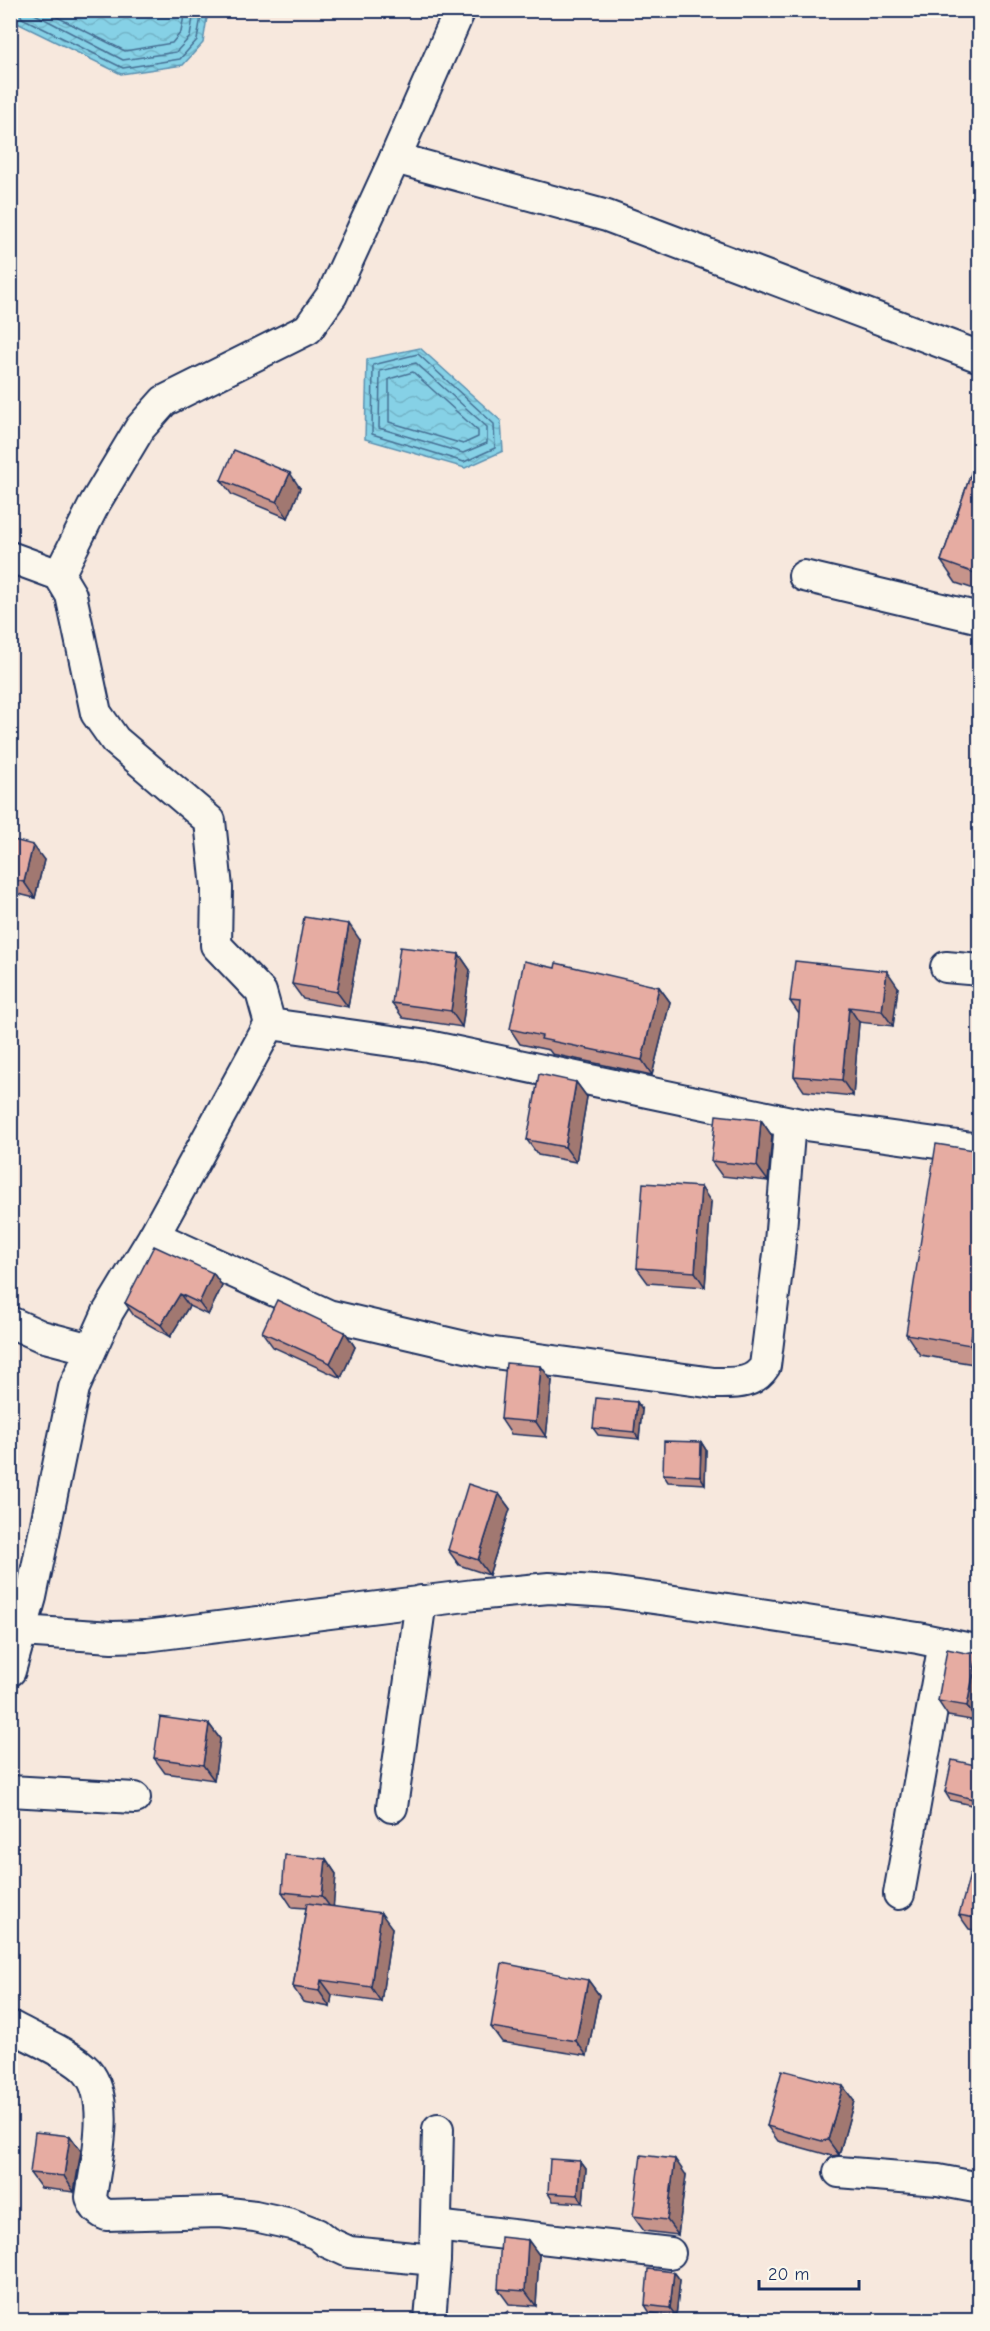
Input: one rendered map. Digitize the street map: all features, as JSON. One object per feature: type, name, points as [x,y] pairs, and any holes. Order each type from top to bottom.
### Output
[{"type":"street","points":[[59,575],[100,494],[140,428],[164,401],[308,329],[332,295],[396,158],[460,10]]},
{"type":"street","points":[[396,158],[607,216],[980,357]]},
{"type":"street","points":[[10,557],[59,575],[71,595],[96,713],[115,740],[210,821],[217,888],[216,945],[261,992],[270,1024],[154,1236],[108,1312],[74,1388],[31,1598],[10,1671]]},
{"type":"street","points":[[804,576],[980,618]]},
{"type":"street","points":[[946,967],[980,970]]},
{"type":"street","points":[[270,1024],[428,1047],[790,1122],[980,1149]]},
{"type":"street","points":[[154,1236],[328,1316],[487,1352],[714,1383],[745,1383],[758,1376],[765,1366],[780,1254],[790,1122]]},
{"type":"street","points":[[10,1322],[41,1336],[90,1349]]},
{"type":"street","points":[[21,1632],[112,1637],[146,1636],[421,1601],[549,1588],[609,1592],[944,1643],[980,1651]]},
{"type":"street","points":[[392,1807],[421,1601]]},
{"type":"street","points":[[899,1894],[944,1643]]},
{"type":"street","points":[[10,1791],[135,1798]]},
{"type":"street","points":[[10,2026],[86,2070],[98,2089],[101,2116],[91,2197],[93,2206],[98,2211],[106,2214],[220,2212],[255,2216],[291,2224],[317,2234],[327,2242],[349,2252],[435,2260]]},
{"type":"street","points":[[430,2320],[435,2260],[438,2129]]},
{"type":"street","points":[[839,2172],[938,2180],[980,2188]]},
{"type":"street","points":[[436,2226],[670,2253]]},
{"type":"water","points":[[13,10],[208,11],[203,43],[183,65],[121,74],[15,22]]},
{"type":"water","points":[[420,348],[501,421],[503,451],[465,468],[365,439],[367,359]]},
{"type":"building","points":[[980,447],[980,575],[941,561]]},
{"type":"building","points":[[234,450],[290,473],[277,502],[221,480]]},
{"type":"building","points":[[10,839],[33,845],[24,882],[10,879]]},
{"type":"building","points":[[304,917],[349,924],[337,992],[292,984]]},
{"type":"building","points":[[400,947],[459,954],[451,1011],[392,1003]]},
{"type":"building","points":[[524,961],[555,968],[556,963],[659,987],[642,1060],[541,1039],[542,1036],[510,1029]]},
{"type":"building","points":[[795,961],[887,971],[882,1011],[849,1007],[842,1080],[794,1076],[800,1002],[790,1001]]},
{"type":"building","points":[[539,1074],[576,1082],[565,1147],[527,1140]]},
{"type":"building","points":[[716,1115],[761,1120],[757,1166],[711,1161]]},
{"type":"building","points":[[936,1144],[980,1151],[980,1286],[970,1345],[906,1334]]},
{"type":"building","points":[[643,1183],[701,1187],[695,1272],[637,1268]]},
{"type":"building","points":[[154,1246],[213,1273],[199,1303],[180,1294],[161,1325],[125,1303]]},
{"type":"building","points":[[277,1300],[345,1332],[330,1363],[262,1332]]},
{"type":"building","points":[[506,1363],[541,1366],[536,1422],[501,1419]]},
{"type":"building","points":[[596,1398],[637,1402],[634,1432],[593,1428]]},
{"type":"building","points":[[664,1441],[701,1442],[700,1476],[663,1474]]},
{"type":"building","points":[[468,1484],[499,1494],[478,1560],[448,1550]]},
{"type":"building","points":[[947,1649],[966,1653],[978,1651],[967,1706],[938,1701]]},
{"type":"building","points":[[160,1717],[209,1724],[203,1765],[154,1758]]},
{"type":"building","points":[[952,1760],[980,1766],[980,1787],[977,1800],[945,1792]]},
{"type":"building","points":[[285,1855],[326,1859],[322,1896],[282,1892]]},
{"type":"building","points":[[970,1874],[980,1879],[980,1919],[959,1915]]},
{"type":"building","points":[[307,1903],[381,1913],[371,1987],[321,1980],[319,1991],[293,1987]]},
{"type":"building","points":[[502,1963],[588,1980],[576,2041],[491,2027]]},
{"type":"building","points":[[782,2070],[843,2086],[828,2140],[822,2141],[767,2126]]},
{"type":"building","points":[[35,2132],[70,2136],[64,2176],[30,2173]]},
{"type":"building","points":[[641,2155],[675,2159],[667,2220],[633,2216]]},
{"type":"building","points":[[550,2159],[580,2161],[578,2195],[548,2193]]},
{"type":"building","points":[[501,2237],[528,2240],[525,2291],[498,2289]]},
{"type":"building","points":[[648,2269],[674,2272],[670,2308],[645,2305]]},
{"type":"building","points":[[508,2311],[516,2320],[496,2320]]}]
